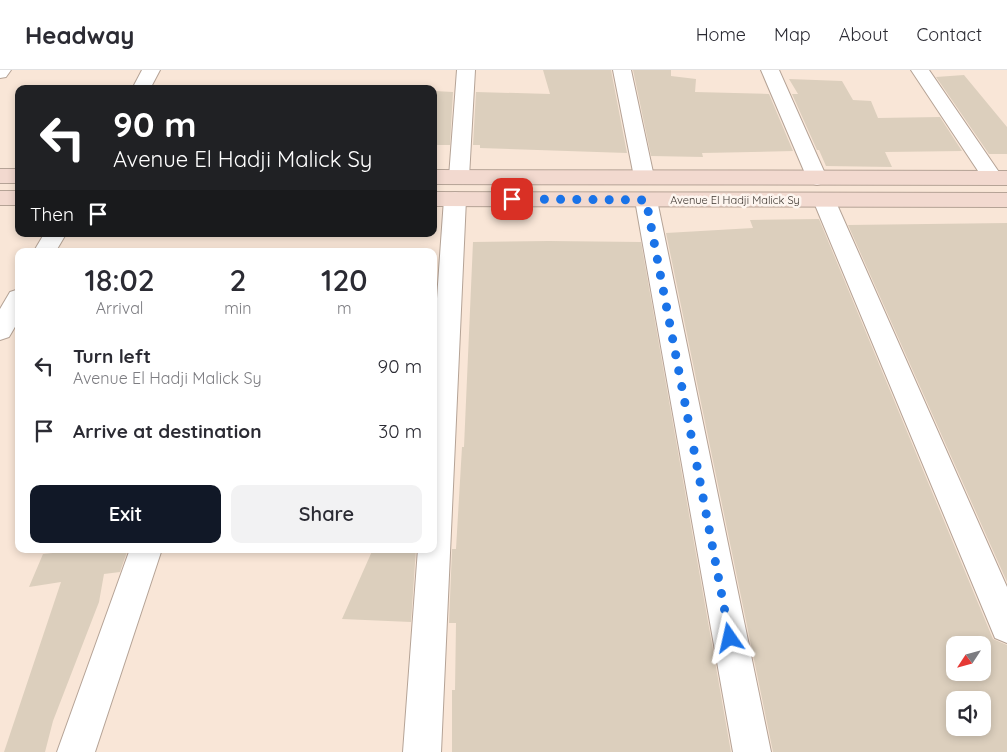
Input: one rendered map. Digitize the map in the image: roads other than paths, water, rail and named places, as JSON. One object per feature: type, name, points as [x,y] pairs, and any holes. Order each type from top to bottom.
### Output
[{"type":"street","points":[[143,85],[151,70]]},
{"type":"street","points":[[437,470],[449,192],[466,70]]},
{"type":"street","points":[[622,70],[752,752]]},
{"type":"street","points":[[770,70],[1007,626]]},
{"type":"street","points":[[920,70],[1000,178]]},
{"type":"street","points":[[0,176],[15,176]]},
{"type":"street","name":"Avenue El Hadji Malick Sy","points":[[820,189],[1000,178]]},
{"type":"street","name":"Avenue El Hadji Malick Sy","points":[[437,180],[449,192],[645,188],[820,189],[1007,201]]},
{"type":"street","points":[[0,198],[15,198]]},
{"type":"street","points":[[47,248],[53,237]]},
{"type":"street","points":[[0,330],[15,305]]},
{"type":"street","points":[[76,752],[145,553]]},
{"type":"street","points":[[422,752],[433,553]]}]
